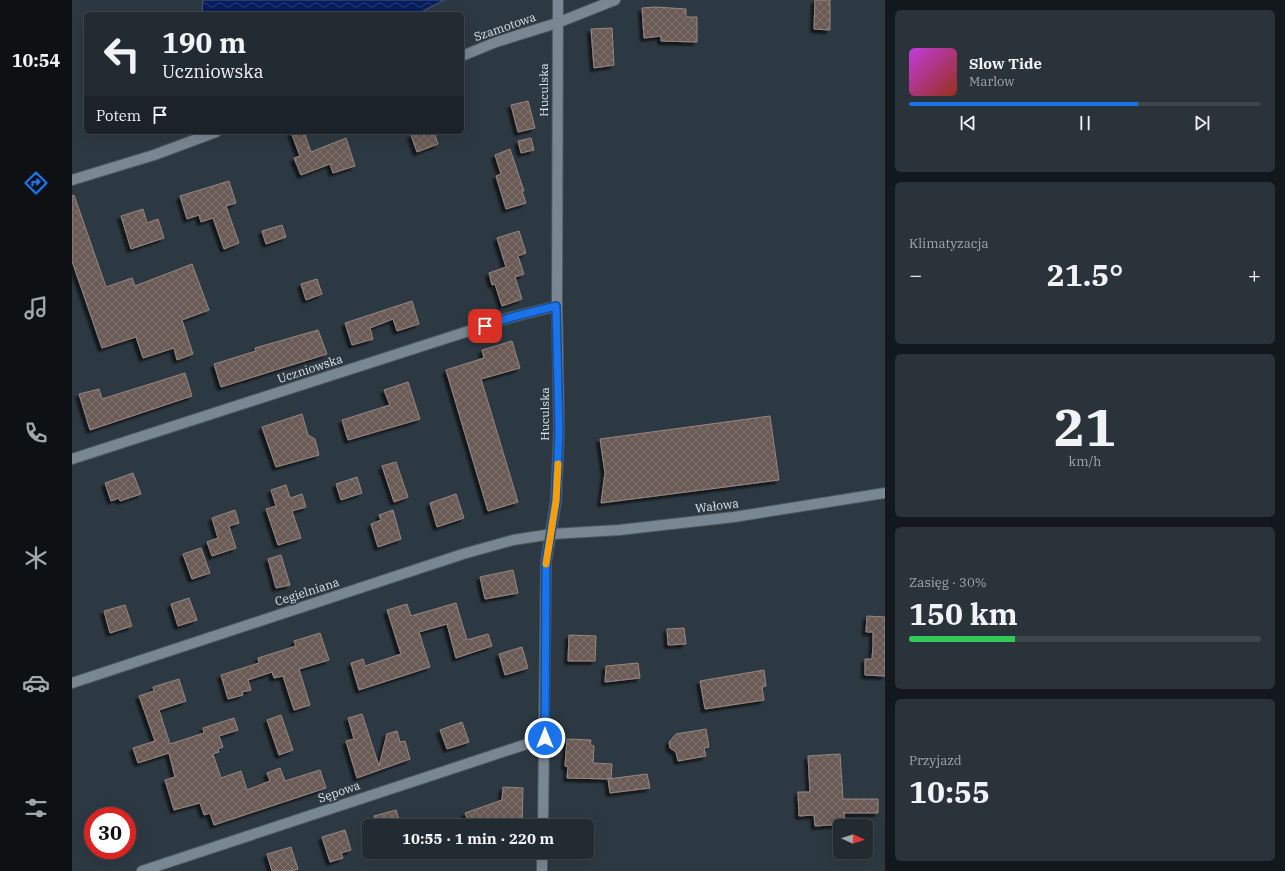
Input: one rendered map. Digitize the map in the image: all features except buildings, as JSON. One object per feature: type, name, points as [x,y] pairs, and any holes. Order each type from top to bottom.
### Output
[{"type":"street","name":"Huculska","points":[[543,819],[546,562],[552,534],[556,501],[559,431],[556,306],[558,0]]},
{"type":"street","name":"Szamotowa","points":[[464,55],[496,42],[557,23],[615,0]]},
{"type":"street","points":[[72,180],[154,155],[211,134]]},
{"type":"street","name":"Uczniowska","points":[[72,459],[512,317],[556,306]]},
{"type":"street","name":"Wałowa","points":[[552,534],[619,530],[734,517],[885,493]]},
{"type":"street","name":"Cegielniana","points":[[72,683],[463,554],[513,540],[552,534]]},
{"type":"street","name":"Sępowa","points":[[142,871],[545,738]]},
{"type":"street","points":[[542,859],[542,871]]},
{"type":"water","points":[[203,0],[444,0],[421,12],[202,12]]},
{"type":"slow traffic","points":[[546,564],[552,534],[556,501],[558,464]]},
{"type":"route","points":[[485,326],[512,317],[556,306],[559,431],[556,501],[552,534],[546,562],[545,738]]}]
